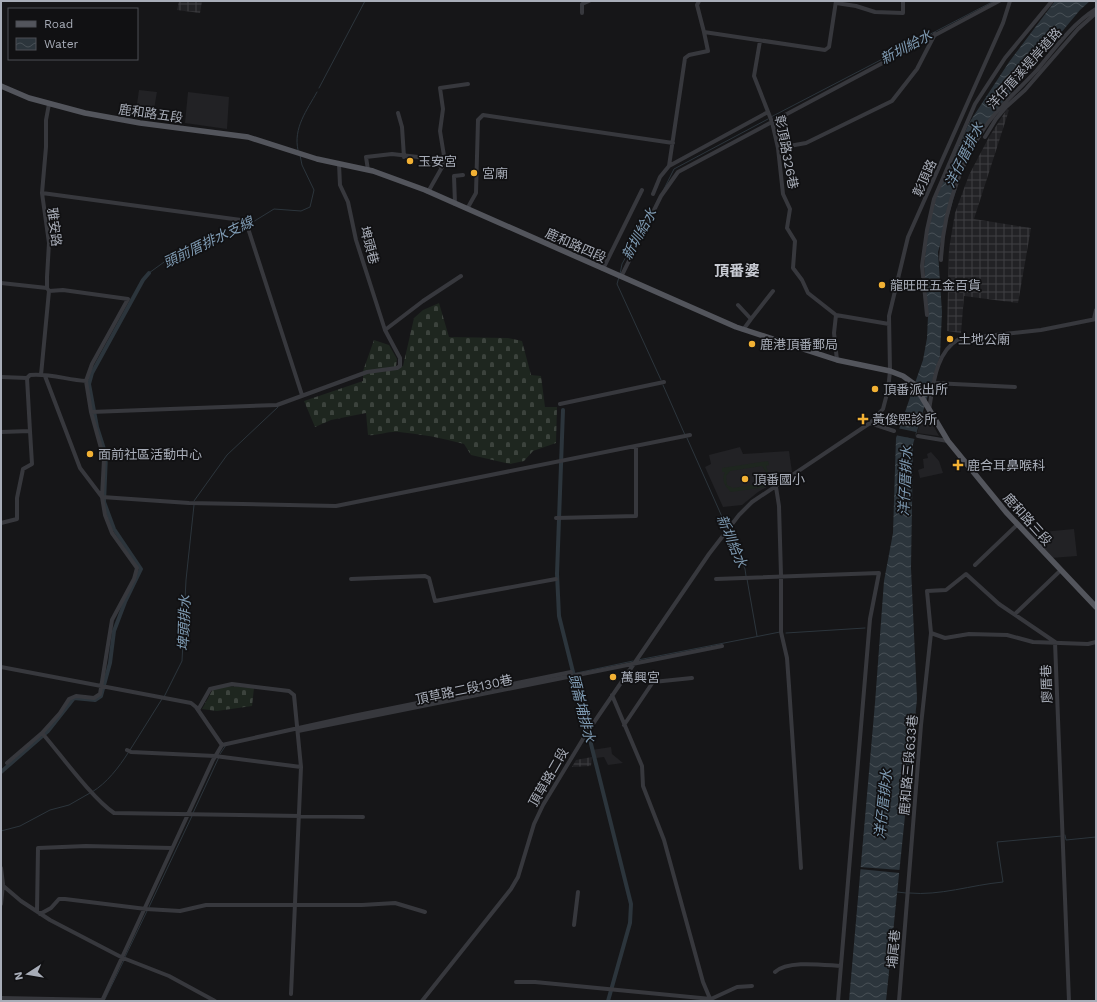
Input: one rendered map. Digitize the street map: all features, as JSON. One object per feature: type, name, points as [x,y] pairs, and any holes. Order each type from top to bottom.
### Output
[{"type":"main road","name":"鹿和路五段","points":[[1,86],[49,104],[85,113],[140,123],[248,137],[298,153]]},
{"type":"main road","name":"鹿和路四段","points":[[298,153],[368,170],[405,182],[743,330],[837,360],[890,371],[910,381]]},
{"type":"main road","name":"鹿和路三段","points":[[910,381],[918,389],[948,441],[1017,525],[1096,607]]},
{"type":"street","points":[[582,13],[582,4],[589,1]]},
{"type":"street","points":[[669,166],[685,58],[689,55],[708,51],[697,5],[699,1]]},
{"type":"street","points":[[704,32],[825,50],[829,47],[836,2],[875,12],[903,13],[903,1]]},
{"type":"street","points":[[654,194],[660,177],[669,166],[770,117],[999,1]]},
{"type":"street","name":"彰頂路","points":[[776,487],[870,423],[883,409],[890,371],[889,324],[898,275],[908,237],[1003,23],[1010,1]]},
{"type":"street","name":"洋仔厝溪堤岸道路","points":[[927,315],[922,266],[927,230],[934,199],[975,104],[1005,58],[1052,1]]},
{"type":"street","name":"洋仔厝溪堤岸道路","points":[[941,260],[948,208],[963,167],[983,131],[1000,108],[1026,82],[1081,18],[1096,9]]},
{"type":"street","points":[[985,137],[996,118],[1025,90],[1078,28],[1096,13]]},
{"type":"street","points":[[778,148],[806,143],[892,102],[917,69],[936,33]]},
{"type":"street","name":"彰頂路326巷","points":[[760,41],[754,76],[770,117],[778,148],[783,194],[790,209],[787,228],[795,241],[793,268],[802,280],[808,293],[836,315],[889,324]]},
{"type":"street","points":[[428,192],[445,162],[440,131],[443,109],[440,88],[468,84]]},
{"type":"street","name":"雅安路","points":[[49,104],[46,120],[46,147],[42,193],[49,243],[43,375],[80,468],[102,497]]},
{"type":"street","points":[[398,113],[402,126],[404,156]]},
{"type":"street","points":[[467,209],[476,193],[478,120],[483,115],[673,143]]},
{"type":"street","points":[[621,277],[661,196],[673,176],[770,117]]},
{"type":"street","points":[[368,170],[366,157],[392,154],[430,160],[442,167]]},
{"type":"street","name":"埤頭巷","points":[[302,395],[367,372],[400,366],[400,358],[385,330],[356,240],[348,202],[340,185],[339,164]]},
{"type":"street","points":[[455,204],[454,176],[463,175]]},
{"type":"street","points":[[603,269],[642,190]]},
{"type":"street","points":[[42,193],[241,220],[246,222],[302,395],[276,405],[91,412]]},
{"type":"street","points":[[385,330],[423,301],[461,276]]},
{"type":"street","points":[[1,283],[128,299],[92,364],[86,381],[91,412],[104,459],[102,497],[105,515],[112,533],[137,568],[134,579],[112,620],[100,694],[96,697],[76,696],[69,699],[43,734],[7,763]]},
{"type":"street","points":[[743,330],[773,291]]},
{"type":"street","points":[[738,304],[751,318]]},
{"type":"street","points":[[928,408],[944,351],[959,340],[1041,330],[1095,319],[1096,310]]},
{"type":"street","points":[[836,315],[834,333],[837,360]]},
{"type":"street","points":[[1,377],[28,378],[30,376],[43,375],[57,376],[66,380],[86,381]]},
{"type":"street","points":[[1,522],[17,519],[17,498],[23,468],[32,464],[28,378]]},
{"type":"street","points":[[560,404],[664,382]]},
{"type":"street","points":[[934,383],[1015,387]]},
{"type":"street","points":[[870,423],[894,431]]},
{"type":"street","points":[[1,432],[30,431]]},
{"type":"street","points":[[102,497],[189,503],[336,506],[690,435]]},
{"type":"street","points":[[918,436],[948,441]]},
{"type":"street","points":[[559,518],[636,516],[636,446]]},
{"type":"street","points":[[776,487],[779,506],[781,632],[788,672],[801,868]]},
{"type":"street","name":"頂草路二段","points":[[422,1001],[511,889],[518,877],[534,824],[547,796],[612,695],[730,527],[748,505],[776,487]]},
{"type":"street","points":[[975,565],[1017,525]]},
{"type":"street","points":[[1055,642],[1015,614],[1061,570]]},
{"type":"street","points":[[716,579],[781,575],[879,573],[870,619],[838,1001]]},
{"type":"street","name":"鹿和路三段633巷","points":[[907,899],[921,725],[931,633],[927,591],[946,590],[966,574],[999,604],[1015,614]]},
{"type":"street","points":[[350,579],[425,576],[430,578],[435,601],[556,579]]},
{"type":"street","points":[[931,633],[945,638],[969,634],[1007,635],[1033,642],[1088,644],[1096,642]]},
{"type":"street","name":"廖厝巷","points":[[1055,642],[1069,1001]]},
{"type":"street","name":"頂草路二段130巷","points":[[298,730],[722,646]]},
{"type":"street","points":[[1,667],[109,686],[191,703],[198,710],[222,745]]},
{"type":"street","points":[[1,998],[102,1001],[146,909],[172,848],[215,756],[222,745],[571,672]]},
{"type":"street","points":[[624,725],[653,682],[692,678]]},
{"type":"street","points":[[198,710],[210,689],[232,684],[289,691],[294,695],[301,767],[291,994]]},
{"type":"street","points":[[612,695],[642,766],[643,786],[664,840],[703,982],[711,1000]]},
{"type":"street","points":[[43,734],[92,792],[107,808],[114,813],[189,813],[299,817],[363,817]]},
{"type":"street","points":[[129,751],[215,756],[301,767]]},
{"type":"street","points":[[38,913],[38,848],[86,846],[172,848]]},
{"type":"street","points":[[1,868],[1,904]]},
{"type":"street","points":[[2,884],[21,901],[38,913],[123,958],[169,976],[215,1001]]},
{"type":"street","points":[[574,925],[578,892]]},
{"type":"street","points":[[38,913],[51,908],[59,899],[146,909],[180,911],[206,904],[362,905],[395,903],[424,912]]},
{"type":"street","name":"埔尾巷","points":[[899,1001],[907,899]]},
{"type":"street","points":[[775,972],[778,969],[797,964],[841,966]]},
{"type":"street","points":[[516,982],[535,982],[711,1000],[737,987],[752,986]]},
{"type":"shaded area","points":[[179,1],[202,1],[200,13],[177,10]]},
{"type":"shaded area","points":[[139,90],[157,92],[152,120],[135,118]]},
{"type":"shaded area","points":[[188,92],[229,97],[227,129],[185,123]]},
{"type":"shaded area","points":[[1007,109],[1009,110],[974,219],[1031,228],[1018,303],[964,296],[961,333],[947,331],[949,249],[955,213],[969,175],[989,137]]},
{"type":"shaded area","points":[[924,411],[926,412],[939,436],[917,433]]},
{"type":"shaded area","name":"頂番國小","points":[[740,447],[743,454],[789,451],[792,472],[758,492],[742,505],[723,507],[705,467],[711,464],[709,455]]},
{"type":"shaded area","points":[[931,452],[939,461],[943,473],[920,478],[918,470],[924,468],[923,459],[928,458],[927,454]]},
{"type":"shaded area","points":[[1074,529],[1077,556],[1051,558],[1031,533]]},
{"type":"shaded area","points":[[611,747],[612,754],[623,763],[608,765],[604,757],[596,758],[592,750]]},
{"type":"shaded area","points":[[592,757],[591,766],[572,767],[576,760]]},
{"type":"green space","points":[[439,303],[449,337],[508,338],[522,341],[531,375],[541,376],[545,407],[557,407],[556,443],[533,451],[524,461],[510,464],[471,455],[464,444],[440,438],[399,432],[368,435],[366,413],[331,420],[315,427],[304,401],[363,381],[363,371],[374,340],[389,345],[397,359],[396,366],[403,366],[414,318],[423,310]]},
{"type":"green space","points":[[768,461],[769,465],[766,466],[770,477],[765,487],[731,492],[724,483],[723,478],[725,472],[722,472],[722,468]],"holes":[[[762,466],[768,475],[764,483],[733,488],[727,485],[726,476],[730,471]]]},
{"type":"green space","points":[[227,686],[254,688],[252,706],[217,711],[202,709],[213,689]]},
{"type":"water","name":"洋仔厝排水","points":[[1055,1],[1090,1],[1080,10],[999,107],[963,166],[938,252],[942,312],[940,356],[913,444],[911,568],[917,699],[886,1001],[849,1001],[884,581],[893,533],[896,438],[923,360],[927,338],[928,316],[924,266],[928,230],[935,200],[969,123],[1009,62]]},
{"type":"pier","points":[[897,428],[916,432],[915,439],[895,435]]},
{"type":"pier","points":[[859,867],[900,870],[900,873],[859,869]]},
{"type":"waterway","name":"頭前厝排水支線","points":[[319,88],[365,1]]},
{"type":"waterway","name":"新圳給水","points":[[771,117],[994,1]]},
{"type":"waterway","name":"頭前厝排水支線","points":[[298,150],[297,134],[299,127],[305,112],[317,92]]},
{"type":"waterway","name":"新圳給水","points":[[663,191],[674,169],[768,119]]},
{"type":"waterway","name":"頭前厝排水支線","points":[[248,225],[274,209],[301,211],[310,207],[314,190],[302,165],[300,155]]},
{"type":"waterway","name":"新圳給水","points":[[620,274],[622,264],[651,211]]},
{"type":"waterway","name":"頭前厝排水支線","points":[[149,273],[171,257],[230,235],[245,226]]},
{"type":"waterway","points":[[1,772],[48,731],[74,698],[95,700],[101,696],[110,663],[114,631],[125,602],[141,569],[114,529],[104,502],[106,455],[97,427],[89,384],[92,373],[143,280],[149,273]]},
{"type":"waterway","name":"新圳給水","points":[[619,277],[617,284],[661,380]]},
{"type":"waterway","name":"新圳給水","points":[[663,385],[685,435]]},
{"type":"waterway","name":"埤頭排水","points":[[194,501],[227,455],[278,407]]},
{"type":"waterway","name":"頭崙埔排水","points":[[563,410],[557,574],[559,616],[631,904],[630,923],[608,1001]]},
{"type":"waterway","name":"新圳給水","points":[[687,438],[727,528]]},
{"type":"waterway","name":"埤頭排水","points":[[164,697],[182,661],[186,580],[194,505]]},
{"type":"waterway","name":"新圳給水","points":[[728,531],[745,569],[746,576]]},
{"type":"waterway","name":"新圳給水","points":[[747,579],[757,636]]},
{"type":"waterway","points":[[786,633],[865,628]]},
{"type":"waterway","points":[[638,660],[780,632]]},
{"type":"waterway","points":[[572,674],[633,661]]},
{"type":"waterway","points":[[525,684],[549,679]]},
{"type":"waterway","name":"埤頭排水","points":[[130,750],[162,699]]},
{"type":"waterway","points":[[220,754],[226,745]]},
{"type":"waterway","name":"埤頭排水","points":[[92,792],[103,784],[121,764],[128,753]]},
{"type":"waterway","points":[[193,813],[219,757]]},
{"type":"waterway","name":"埤頭排水","points":[[1,831],[20,826],[50,810],[69,805],[90,793]]},
{"type":"waterway","points":[[149,907],[192,816]]},
{"type":"waterway","points":[[1065,835],[1066,840],[1096,837]]},
{"type":"waterway","points":[[909,893],[921,894],[944,892],[1003,882],[997,842],[1062,836]]},
{"type":"waterway","points":[[897,892],[906,893]]},
{"type":"waterway","points":[[125,957],[147,911]]},
{"type":"waterway","points":[[104,1001],[124,960]]},
{"type":"place","name":"玉安宮","points":[[410,161]]},
{"type":"place","name":"宮廟","points":[[474,173]]},
{"type":"place","name":"龍旺旺五金百貨","points":[[882,285]]},
{"type":"place","name":"土地公廟","points":[[950,339]]},
{"type":"place","name":"鹿港頂番郵局","points":[[752,344]]},
{"type":"place","name":"頂番派出所","points":[[875,389]]},
{"type":"place","name":"黃俊熙診所","points":[[863,419]]},
{"type":"place","name":"面前社區活動中心","points":[[90,454]]},
{"type":"place","name":"鹿合耳鼻喉科","points":[[958,465]]},
{"type":"place","name":"頂番國小","points":[[745,479]]},
{"type":"place","name":"萬興宮","points":[[613,677]]},
{"type":"district","name":"頂番婆","points":[[737,271]]}]
